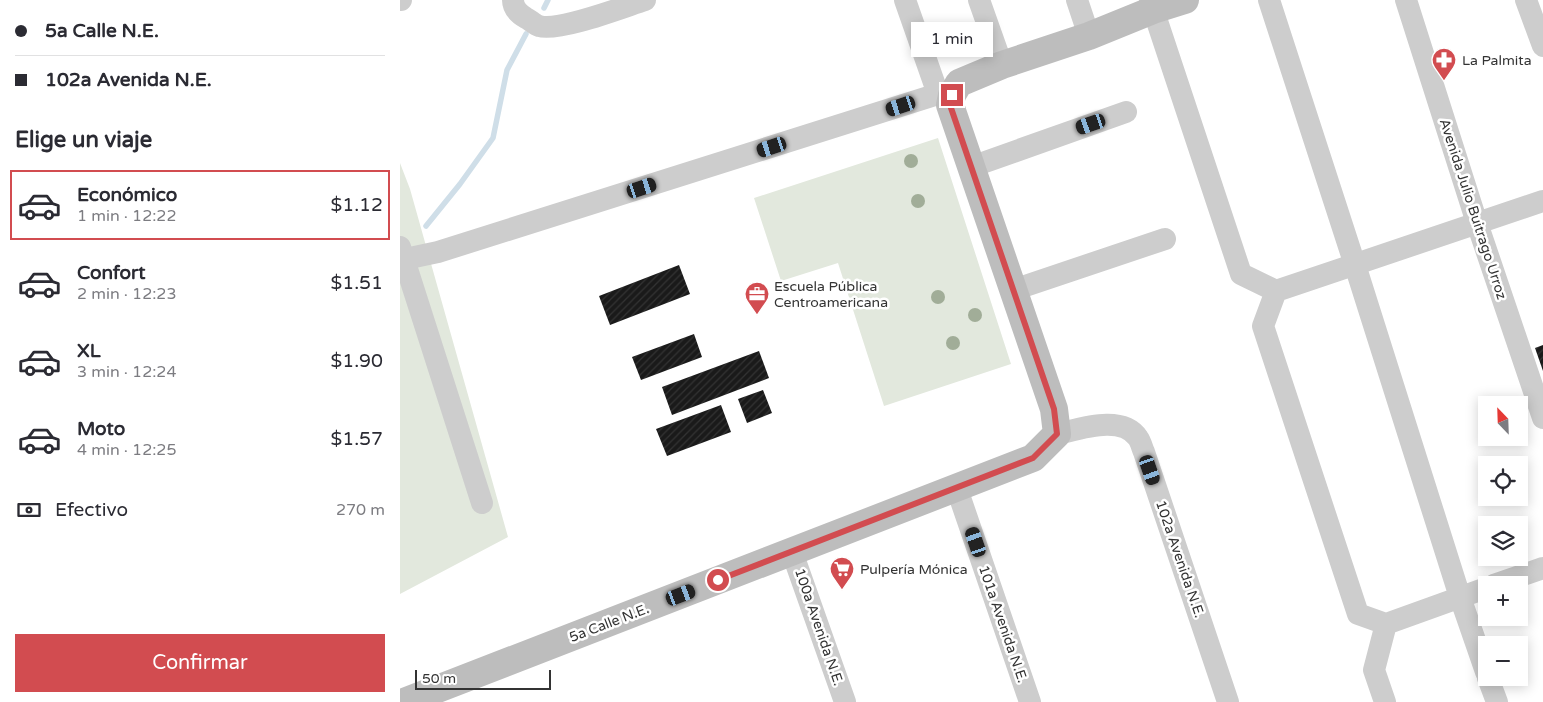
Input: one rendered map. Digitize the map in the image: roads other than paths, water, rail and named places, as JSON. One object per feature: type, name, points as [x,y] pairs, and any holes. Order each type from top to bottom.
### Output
[{"type":"street","points":[[513,0],[513,6],[521,15],[539,26],[556,26],[645,0]]},
{"type":"street","points":[[905,0],[950,105],[1054,409],[1057,434]]},
{"type":"street","points":[[979,0],[1002,65]]},
{"type":"street","points":[[1077,0],[1089,36]]},
{"type":"street","points":[[482,503],[402,252],[438,252],[945,95],[959,84],[1002,65],[1089,36],[1152,5],[1185,0]]},
{"type":"street","points":[[1269,0],[1356,265],[1478,649]]},
{"type":"street","name":"Avenida Julio Buitrago Urroz","points":[[1406,0],[1477,223],[1543,418]]},
{"type":"street","points":[[1526,0],[1543,46]]},
{"type":"street","points":[[1152,5],[1241,274],[1276,291],[1543,201]]},
{"type":"street","points":[[971,167],[1126,112]]},
{"type":"street","points":[[1013,290],[1164,239]]},
{"type":"street","points":[[1276,291],[1263,326],[1358,614],[1386,624],[1478,591]]},
{"type":"street","name":"102a Avenida N.E.","points":[[1057,434],[1109,424],[1123,426],[1137,437],[1144,452],[1228,702]]},
{"type":"street","name":"5a Calle N.E.","points":[[404,702],[1033,458],[1057,434]]},
{"type":"street","name":"101a Avenida N.E.","points":[[957,489],[1030,702]]},
{"type":"street","name":"100a Avenida N.E.","points":[[792,552],[845,702]]},
{"type":"street","points":[[1520,576],[1543,568]]},
{"type":"street","points":[[1385,702],[1374,670],[1386,624]]},
{"type":"street","points":[[1491,686],[1497,702]]},
{"type":"waterway","points":[[544,8],[548,0]]},
{"type":"waterway","points":[[426,226],[460,184],[493,138],[507,70],[526,34]]},
{"type":"place","name":"La Palmita","points":[[1444,81]]},
{"type":"place","name":"Escuela Pública Centroamericana","points":[[757,315]]},
{"type":"place","name":"Pulpería Mónica","points":[[842,590]]}]
